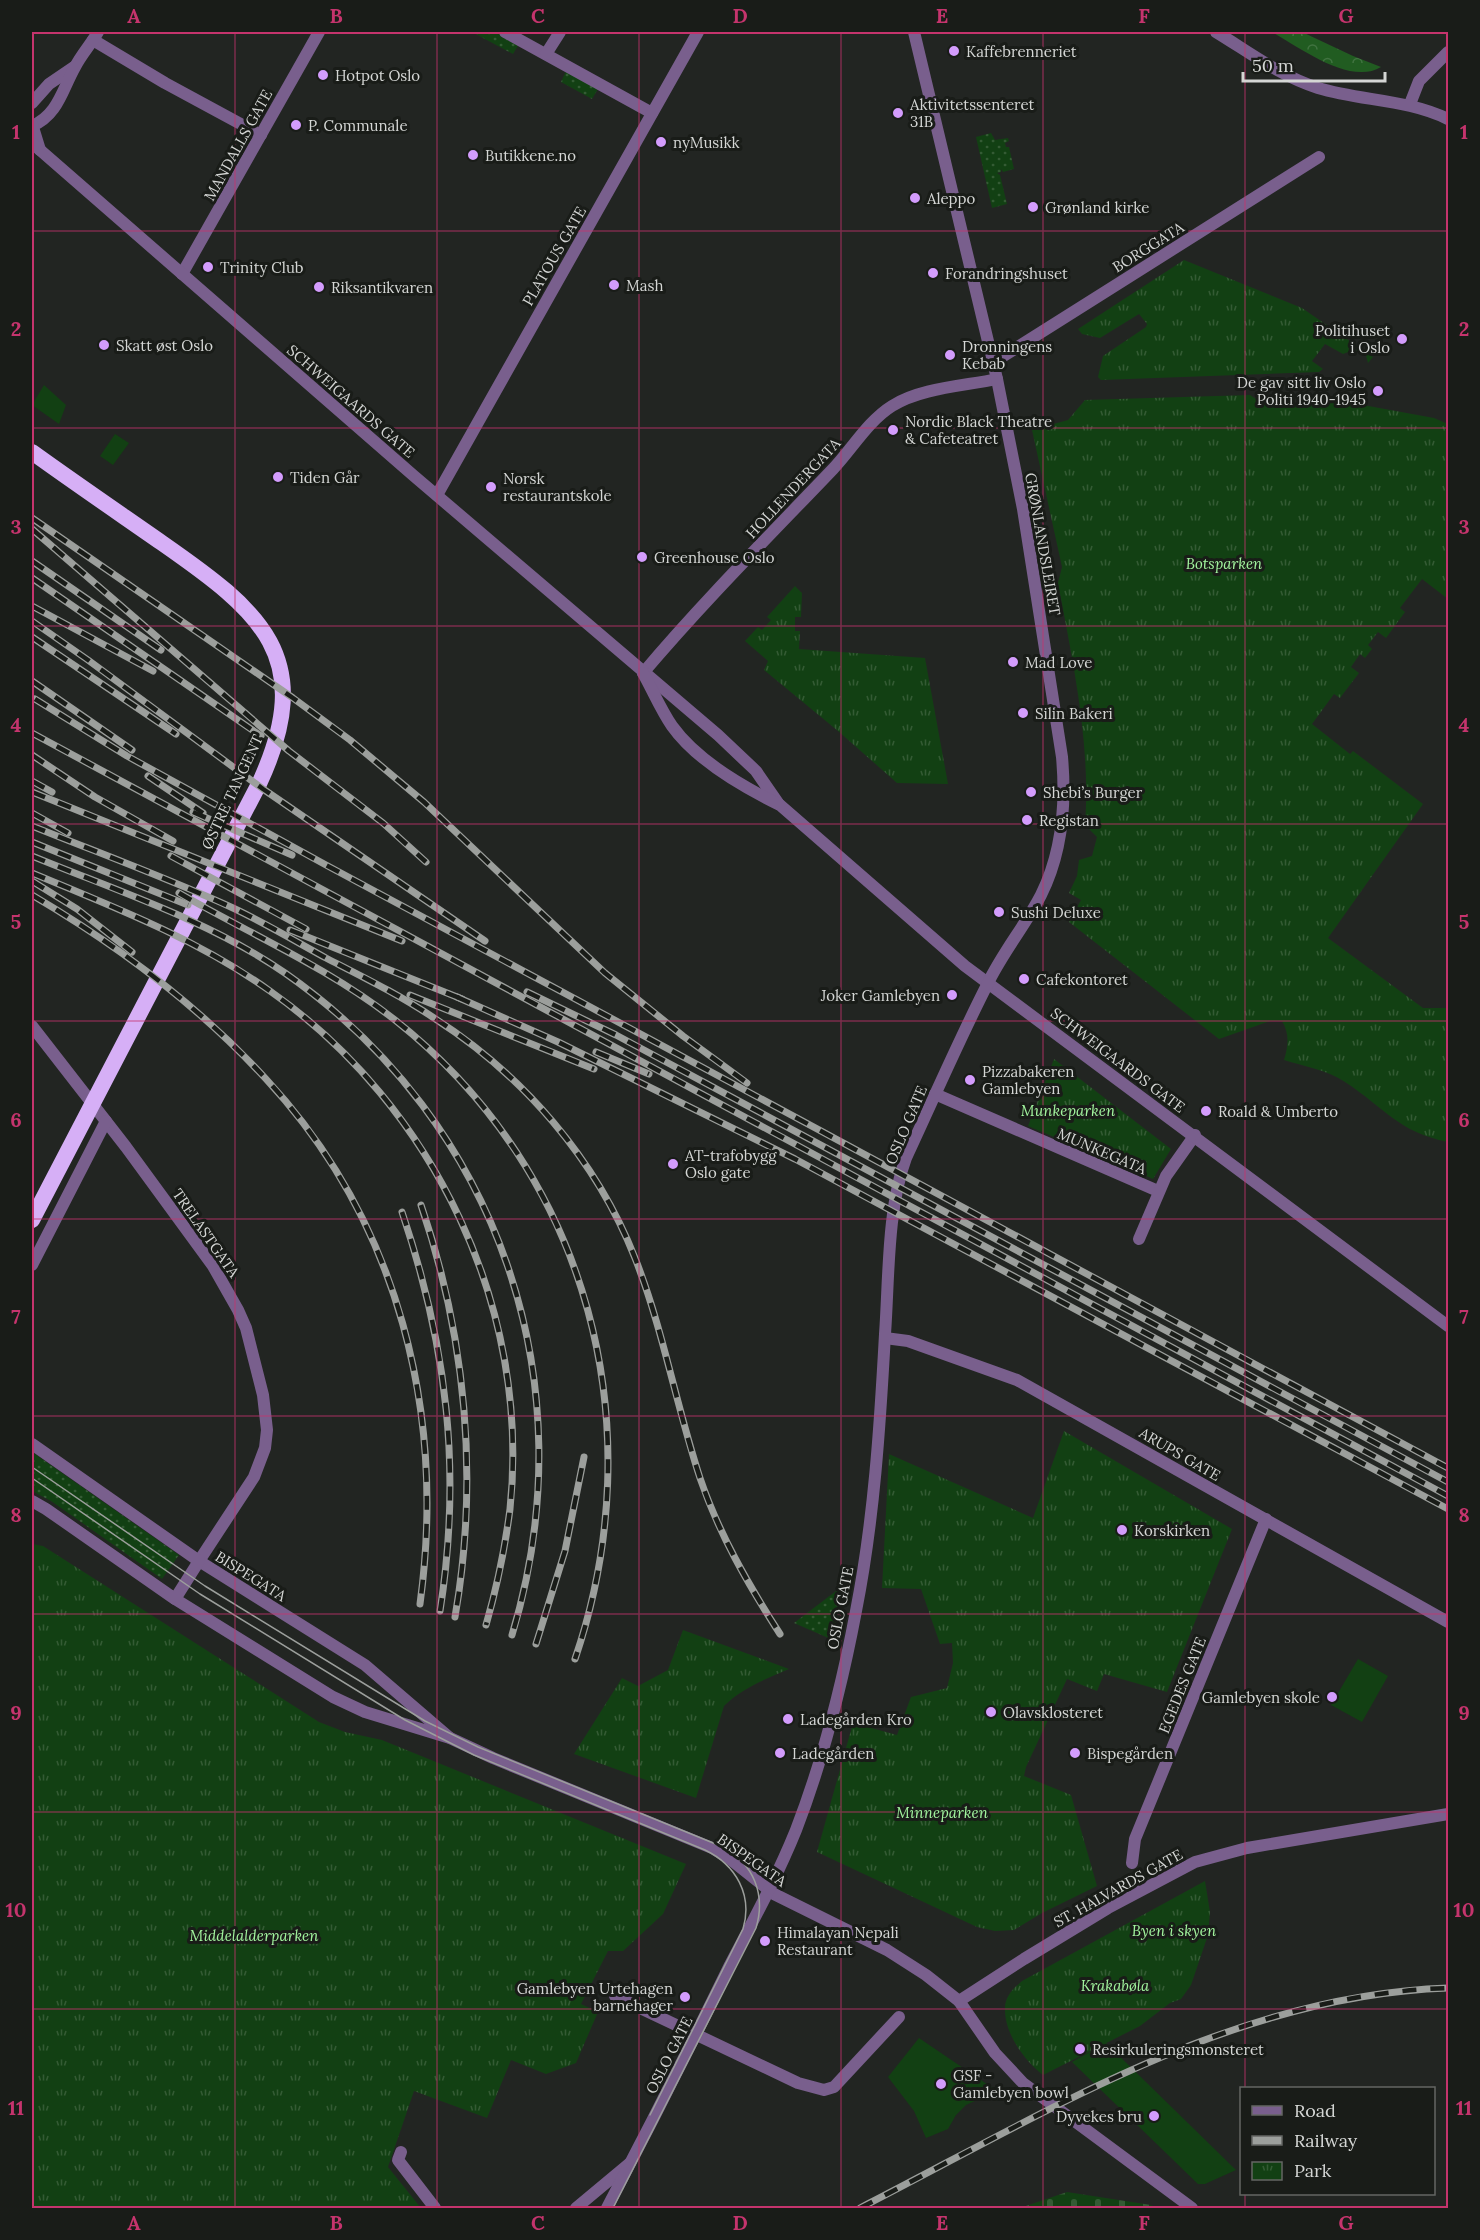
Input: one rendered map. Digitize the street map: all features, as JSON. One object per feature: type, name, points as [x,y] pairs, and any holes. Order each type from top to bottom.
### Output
[{"type":"highway","name":"ØSTRE TANGENT","points":[[32,452],[206,573],[234,597],[260,625],[268,638],[280,670],[284,696],[275,745],[259,784],[32,1220]]},
{"type":"street","name":"MANDALLS GATE","points":[[182,274],[319,32]]},
{"type":"street","points":[[506,32],[652,113]]},
{"type":"street","points":[[546,54],[560,32]]},
{"type":"street","name":"PLATOUS GATE","points":[[436,495],[698,32]]},
{"type":"street","name":"GRØNLANDSLEIRET","points":[[914,32],[994,362],[1025,520],[1062,757],[1064,796],[1058,841],[1045,886],[988,982]]},
{"type":"street","points":[[1216,32],[1275,69],[1317,88],[1359,98],[1410,105],[1449,119]]},
{"type":"street","points":[[32,125],[50,114],[63,95],[75,67],[95,36],[165,83],[261,135]]},
{"type":"street","points":[[1410,105],[1419,81],[1449,52]]},
{"type":"street","points":[[32,103],[49,84],[75,67]]},
{"type":"street","name":"SCHWEIGAARDS GATE","points":[[32,125],[36,146],[436,495],[736,752],[756,771],[780,805],[966,966],[1449,1326]]},
{"type":"street","name":"BORGGATA","points":[[994,362],[1319,157]]},
{"type":"street","name":"HOLLENDERGATA","points":[[644,673],[724,583],[839,462],[875,419],[890,406],[912,395],[997,379]]},
{"type":"street","name":"SCHWEIGAARDS GATE","points":[[644,673],[672,726],[681,736],[704,758],[746,789],[780,805]]},
{"type":"street","name":"OSLO GATE","points":[[607,2208],[768,1890],[790,1845],[804,1808],[832,1716],[850,1643],[866,1549],[877,1452],[891,1245],[898,1186],[906,1158],[988,982]]},
{"type":"street","name":"TRELASTGATA","points":[[32,1026],[106,1121],[217,1272],[246,1328],[257,1369],[267,1430],[265,1448],[254,1477],[175,1599]]},
{"type":"street","name":"MUNKEGATA","points":[[935,1094],[1158,1191]]},
{"type":"street","points":[[32,1265],[106,1121]]},
{"type":"street","name":"MUNKEGATA","points":[[1139,1239],[1157,1201],[1158,1191],[1174,1163],[1195,1135]]},
{"type":"street","name":"ARUPS GATE","points":[[885,1338],[908,1341],[1017,1380],[1449,1622]]},
{"type":"street","name":"BISPEGATA","points":[[32,1444],[199,1561],[365,1665],[450,1738]]},
{"type":"street","name":"BISPEGATA","points":[[32,1501],[175,1599],[342,1701],[365,1712],[450,1738],[712,1848],[730,1858],[768,1890],[888,1950],[926,1975],[959,2001],[995,2053],[1023,2083],[1192,2208]]},
{"type":"street","name":"EGEDES GATE","points":[[1132,1863],[1135,1839],[1266,1519]]},
{"type":"street","name":"ST. HALVARDS GATE","points":[[959,2001],[1108,1908],[1195,1862],[1247,1848],[1449,1814]]},
{"type":"street","points":[[615,1996],[798,2083],[824,2090],[834,2087],[899,2017]]},
{"type":"street","points":[[401,2152],[398,2160],[435,2208]]},
{"type":"street","points":[[576,2208],[631,2163]]},
{"type":"green space","points":[[472,32],[496,32],[519,44],[513,54]]},
{"type":"green space","points":[[1272,32],[1302,32],[1381,67],[1369,72],[1355,72],[1340,68],[1310,55]]},
{"type":"green space","points":[[566,71],[598,89],[592,99],[561,82]]},
{"type":"green space","points":[[991,133],[995,140],[1008,138],[1009,141],[1005,143],[1006,147],[1009,147],[1014,169],[1003,172],[1001,169],[1001,172],[997,173],[1000,175],[1007,204],[992,208],[976,137]]},
{"type":"green space","points":[[1184,260],[1302,308],[1373,357],[1368,363],[1365,352],[1351,351],[1343,354],[1325,344],[1312,361],[1323,369],[1319,372],[1101,380],[1098,377],[1103,356],[1146,327],[1147,324],[1139,314],[1100,338],[1082,334],[1078,329]]},
{"type":"green space","points":[[44,385],[66,405],[59,424],[32,405]]},
{"type":"green space","name":"Botsparken","points":[[1250,395],[1265,405],[1314,404],[1315,400],[1346,399],[1363,405],[1434,418],[1448,424],[1448,599],[1422,579],[1400,608],[1405,612],[1386,638],[1378,632],[1368,645],[1372,649],[1365,658],[1360,654],[1351,667],[1359,673],[1340,698],[1334,694],[1312,724],[1350,754],[1353,751],[1423,804],[1328,938],[1423,1008],[1448,1008],[1448,1142],[1416,1132],[1338,1078],[1323,1071],[1284,1060],[1288,1040],[1282,1021],[1270,1021],[1219,1039],[1069,922],[1081,900],[1069,893],[1077,876],[1079,860],[1092,856],[1097,837],[1085,825],[1083,734],[1075,673],[1058,583],[1062,567],[1032,430],[1068,420],[1085,400]]},
{"type":"green space","points":[[115,434],[129,443],[113,465],[100,456]]},
{"type":"green space","points":[[795,586],[802,593],[801,617],[795,617],[795,631],[800,631],[799,649],[925,658],[948,784],[897,783],[764,670],[768,661],[745,641],[758,627],[762,630],[771,620],[767,617]]},
{"type":"green space","name":"Munkeparken","points":[[1054,1059],[1171,1149],[1153,1179],[1028,1126]]},
{"type":"green space","name":"Minneparken","points":[[1064,1431],[1232,1529],[1167,1692],[1104,1674],[1097,1691],[1067,1679],[1026,1767],[1024,1776],[1071,1795],[1097,1886],[1042,1913],[1014,1930],[995,1931],[977,1927],[817,1852],[853,1723],[897,1735],[911,1697],[947,1688],[953,1663],[952,1643],[940,1644],[921,1589],[882,1588],[889,1454],[1033,1518]]},
{"type":"green space","points":[[32,1452],[179,1555],[162,1579],[51,1501],[32,1491]]},
{"type":"green space","name":"Middelalderparken","points":[[32,1544],[43,1546],[319,1722],[345,1732],[382,1740],[686,1864],[663,1914],[623,1951],[608,1951],[581,2004],[598,2012],[576,2063],[546,2074],[511,2060],[487,2118],[414,2091],[388,2167],[421,2208],[32,2208]]},
{"type":"green space","points":[[840,1588],[833,1640],[794,1623]]},
{"type":"green space","points":[[683,1630],[789,1669],[746,1689],[724,1706],[696,1798],[574,1754],[622,1678],[638,1686],[668,1670]]},
{"type":"green space","points":[[1358,1659],[1388,1676],[1362,1722],[1331,1705]]},
{"type":"green space","name":"Krakabøla","points":[[1205,1881],[1210,1912],[1208,1935],[1191,1985],[1181,1999],[1170,2003],[1140,2026],[1043,2075],[1036,2069],[1022,2054],[1008,2027],[1005,2004],[1013,1989],[1022,1981]]},
{"type":"green space","name":"GSF - Gamlebyen bowl","points":[[919,2038],[997,2091],[966,2105],[956,2115],[948,2129],[926,2138],[914,2111],[888,2077]]},
{"type":"green space","name":"Dyvekes bru","points":[[1106,2043],[1236,2170],[1205,2184],[1198,2184],[1072,2062]]},
{"type":"green space","points":[[1067,2192],[1151,2205],[1156,2208],[1020,2208]]},
{"type":"tram line","points":[[32,1467],[205,1586],[425,1721],[478,1747],[723,1847],[743,1862],[750,1871],[758,1892],[759,1916],[756,1928],[613,2208]]},
{"type":"tram line","points":[[32,1478],[200,1594],[405,1720],[474,1755],[705,1850],[725,1864],[739,1882],[744,1893],[746,1916],[743,1929],[650,2115]]},
{"type":"railway","points":[[32,518],[293,698],[350,740],[424,802],[605,973],[683,1036],[747,1083]]},
{"type":"railway","points":[[32,529],[289,751],[383,823],[426,862]]},
{"type":"railway","points":[[32,561],[161,650]]},
{"type":"railway","points":[[32,578],[261,736]]},
{"type":"railway","points":[[32,606],[153,671]]},
{"type":"railway","points":[[32,621],[263,789],[485,941]]},
{"type":"railway","points":[[32,637],[176,734]]},
{"type":"railway","points":[[32,681],[132,750]]},
{"type":"railway","points":[[35,699],[127,756],[326,865],[1448,1468]]},
{"type":"railway","points":[[32,733],[1448,1496]]},
{"type":"railway","points":[[32,755],[95,797],[173,841]]},
{"type":"railway","points":[[148,776],[203,813]]},
{"type":"railway","points":[[32,781],[52,792]]},
{"type":"railway","points":[[32,792],[402,941]]},
{"type":"railway","points":[[193,812],[292,855]]},
{"type":"railway","points":[[32,813],[68,833]]},
{"type":"railway","points":[[32,826],[233,908],[381,986],[467,1041],[526,1093],[553,1122],[600,1187],[635,1258],[654,1312],[691,1450],[708,1499],[735,1558],[780,1634]]},
{"type":"railway","points":[[32,842],[188,905]]},
{"type":"railway","points":[[32,856],[194,922],[256,954],[285,973],[360,1034],[422,1104],[471,1182],[508,1266],[530,1355],[539,1447],[533,1541],[512,1635]]},
{"type":"railway","points":[[171,856],[306,929]]},
{"type":"railway","points":[[32,873],[154,925],[214,955],[270,991],[328,1038],[380,1092],[424,1152],[459,1218],[487,1287],[504,1359],[512,1434],[510,1509],[506,1538],[486,1625]]},
{"type":"railway","points":[[32,881],[77,909],[132,952]]},
{"type":"railway","points":[[179,893],[317,968],[370,1001],[395,1020],[462,1082],[516,1152],[558,1229],[588,1310],[604,1395],[608,1483],[598,1571],[575,1659]]},
{"type":"railway","points":[[32,895],[126,956],[213,1026],[266,1079],[312,1135],[350,1194],[380,1258],[403,1324],[418,1392],[426,1462],[426,1532],[420,1604]]},
{"type":"railway","points":[[290,930],[462,999]]},
{"type":"railway","points":[[527,992],[616,1035],[1448,1482]]},
{"type":"railway","points":[[410,995],[594,1069]]},
{"type":"railway","points":[[457,997],[558,1042],[795,1159],[1448,1509]]},
{"type":"railway","points":[[596,1052],[649,1074]]},
{"type":"railway","points":[[421,1205],[449,1306],[464,1409],[467,1461],[466,1513],[455,1617]]},
{"type":"railway","points":[[402,1212],[430,1311],[440,1360],[446,1409],[450,1459],[450,1508],[447,1559],[440,1611]]},
{"type":"railway","points":[[536,1644],[565,1551],[584,1457]]},
{"type":"railway","points":[[860,2208],[1071,2098],[1143,2065],[1217,2036],[1292,2012],[1369,1996],[1448,1988]]},
{"type":"place","name":"Kaffebrenneriet","points":[[954,51]]},
{"type":"place","name":"Hotpot Oslo","points":[[323,75]]},
{"type":"place","name":"Aktivitetssenteret 31B","points":[[898,113]]},
{"type":"place","name":"P. Communale","points":[[296,125]]},
{"type":"place","name":"nyMusikk","points":[[661,142]]},
{"type":"place","name":"Butikkene.no","points":[[473,155]]},
{"type":"place","name":"Aleppo","points":[[915,198]]},
{"type":"place","name":"Grønland kirke","points":[[1033,207]]},
{"type":"place","name":"Trinity Club","points":[[208,267]]},
{"type":"place","name":"Forandringshuset","points":[[933,273]]},
{"type":"place","name":"Mash","points":[[614,285]]},
{"type":"place","name":"Riksantikvaren","points":[[319,287]]},
{"type":"place","name":"Politihuset i Oslo","points":[[1402,339]]},
{"type":"place","name":"Skatt øst Oslo","points":[[104,345]]},
{"type":"place","name":"Dronningens Kebab","points":[[950,355]]},
{"type":"place","name":"De gav sitt liv Oslo Politi 1940-1945","points":[[1378,391]]},
{"type":"place","name":"Nordic Black Theatre & Cafeteatret","points":[[893,430]]},
{"type":"place","name":"Tiden Går","points":[[278,477]]},
{"type":"place","name":"Norsk restaurantskole","points":[[491,487]]},
{"type":"place","name":"Greenhouse Oslo","points":[[642,557]]},
{"type":"place","name":"Mad Love","points":[[1013,662]]},
{"type":"place","name":"Silin Bakeri","points":[[1023,713]]},
{"type":"place","name":"Shebi’s Burger","points":[[1031,792]]},
{"type":"place","name":"Registan","points":[[1027,820]]},
{"type":"place","name":"Sushi Deluxe","points":[[999,912]]},
{"type":"place","name":"Cafekontoret","points":[[1024,979]]},
{"type":"place","name":"Joker Gamlebyen","points":[[952,995]]},
{"type":"place","name":"Pizzabakeren Gamlebyen","points":[[970,1080]]},
{"type":"place","name":"Roald & Umberto","points":[[1206,1111]]},
{"type":"place","name":"AT-trafobygg Oslo gate","points":[[673,1164]]},
{"type":"place","name":"Korskirken","points":[[1122,1530]]},
{"type":"place","name":"Gamlebyen skole","points":[[1332,1697]]},
{"type":"place","name":"Olavsklosteret","points":[[991,1712]]},
{"type":"place","name":"Ladegården Kro","points":[[788,1719]]},
{"type":"place","name":"Ladegården","points":[[780,1753]]},
{"type":"place","name":"Bispegården","points":[[1075,1753]]},
{"type":"place","name":"Himalayan Nepali Restaurant","points":[[765,1941]]},
{"type":"place","name":"Gamlebyen Urtehagen barnehager","points":[[685,1997]]},
{"type":"place","name":"Resirkuleringsmonsteret","points":[[1080,2049]]},
{"type":"place","name":"GSF - Gamlebyen bowl","points":[[941,2084]]},
{"type":"place","name":"Dyvekes bru","points":[[1154,2116]]},
{"type":"park label","name":"Byen i skyen","points":[[1174,1930]]}]
